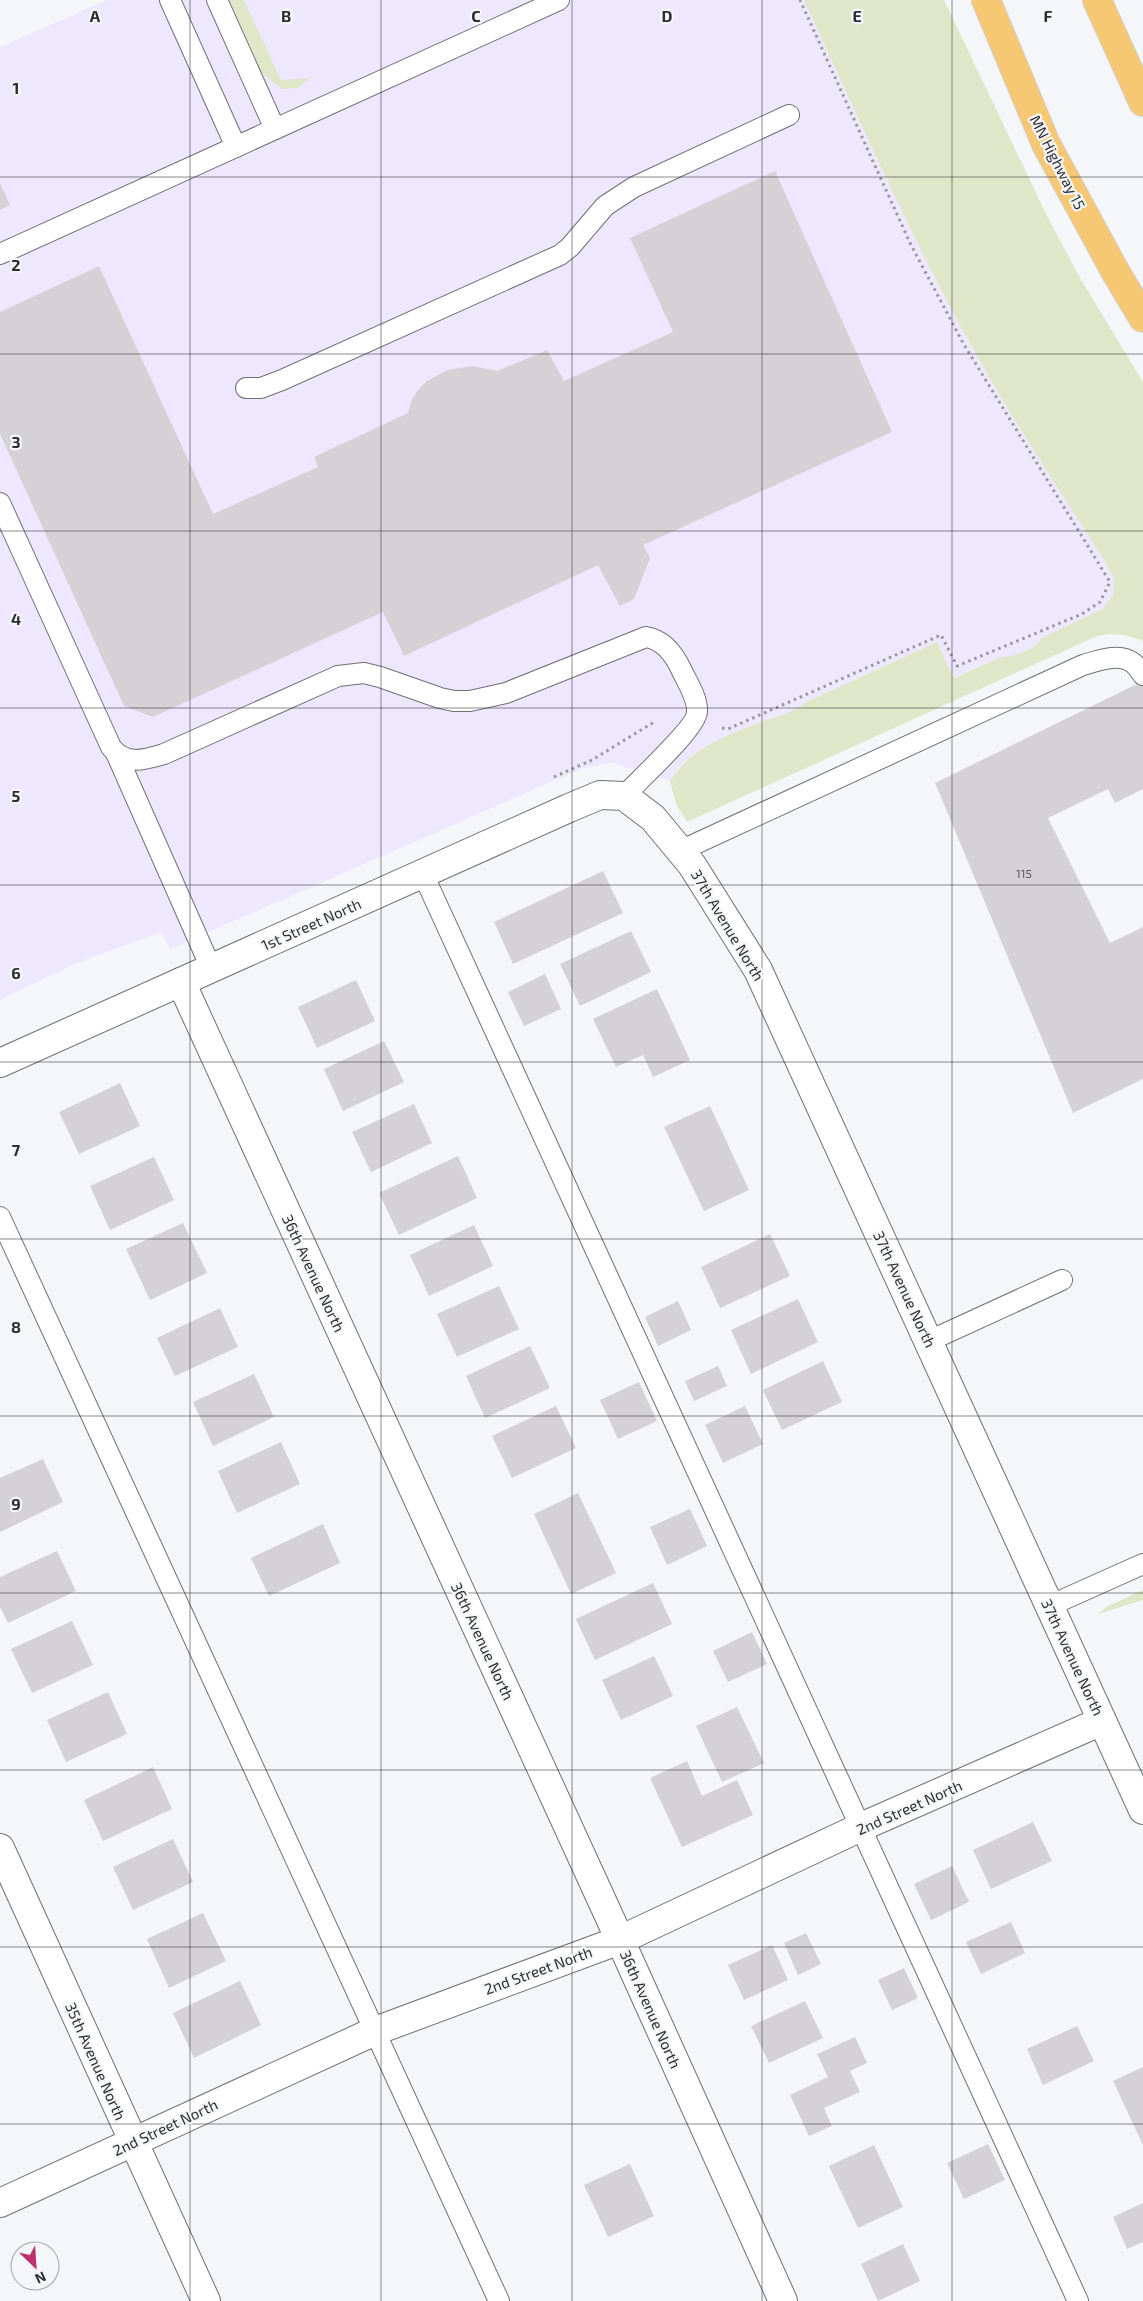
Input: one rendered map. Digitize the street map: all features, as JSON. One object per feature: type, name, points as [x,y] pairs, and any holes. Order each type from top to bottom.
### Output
[{"type":"highway","name":"MN Highway 15","points":[[986,0],[1046,144],[1115,271],[1143,318]]},
{"type":"highway","points":[[1098,0],[1143,102]]},
{"type":"street","name":"1st Street North","points":[[0,1063],[600,795],[624,796]]},
{"type":"street","name":"37th Avenue North","points":[[624,796],[653,818],[697,872],[758,970],[1143,1810]]},
{"type":"street","name":"36th Avenue North","points":[[181,982],[620,1940],[783,2301]]},
{"type":"street","name":"2nd Street North","points":[[0,2203],[375,2031],[620,1940],[861,1827],[1102,1721]]},
{"type":"street","name":"35th Avenue North","points":[[0,1848],[206,2301]]},
{"type":"lane","points":[[170,0],[236,147]]},
{"type":"lane","points":[[217,0],[275,129]]},
{"type":"lane","points":[[0,254],[559,0]]},
{"type":"lane","points":[[246,388],[261,388],[282,380],[560,255],[570,247],[605,206],[634,187],[789,115]]},
{"type":"lane","points":[[0,503],[116,753],[211,968]]},
{"type":"lane","points":[[116,753],[124,759],[134,761],[164,754],[338,676],[364,673],[440,698],[454,701],[470,701],[506,694],[589,662],[646,637],[657,638],[668,648],[679,664],[696,700],[698,715],[695,722],[624,796]]},
{"type":"lane","points":[[680,851],[1083,665],[1103,659],[1120,658],[1132,662],[1143,675]]},
{"type":"lane","points":[[423,874],[1078,2301]]},
{"type":"lane","points":[[0,1217],[499,2301]]},
{"type":"lane","points":[[928,1341],[1062,1280]]},
{"type":"lane","points":[[1049,1606],[1143,1564]]},
{"type":"path","points":[[547,780],[592,760],[666,715],[728,729],[941,635],[957,666],[1082,614],[1100,602],[1110,582],[963,343],[910,242],[800,0]]},
{"type":"shaded area","points":[[107,0],[838,0],[1143,593],[1043,637],[1034,647],[1012,657],[1001,657],[953,678],[937,642],[808,701],[794,712],[761,722],[714,742],[694,754],[677,769],[670,781],[612,763],[583,768],[170,949],[161,932],[77,963],[0,1000],[0,47]]},
{"type":"green space","points":[[229,0],[244,0],[281,80],[310,78],[298,88],[281,89],[261,72]]},
{"type":"green space","points":[[804,0],[944,0],[1046,214],[1080,278],[1143,382],[1143,641],[1120,635],[1097,636],[687,822],[676,804],[670,781],[678,770],[697,752],[721,738],[789,712],[808,701],[937,642],[954,678],[1001,657],[1013,656],[1034,647],[1043,637],[1103,609],[1113,595],[1114,580],[1106,563],[1000,395],[945,297],[882,170]]},
{"type":"green space","points":[[1143,1590],[1143,1600],[1098,1614],[1106,1607]]},
{"type":"building","points":[[775,171],[892,432],[643,545],[650,558],[634,599],[620,606],[598,565],[404,656],[383,612],[153,717],[124,706],[0,434],[0,312],[99,266],[213,514],[318,467],[314,457],[408,413],[411,401],[418,390],[427,381],[447,370],[473,366],[497,371],[547,350],[564,381],[673,332],[630,238]]},
{"type":"building","points":[[0,183],[10,205],[0,210]]},
{"type":"building","points":[[1141,682],[1143,686],[1143,789],[1115,803],[1108,789],[1048,818],[1110,943],[1143,927],[1143,1079],[1073,1113],[935,783]]},
{"type":"building","points":[[603,871],[623,913],[513,964],[494,922]]},
{"type":"building","points":[[631,931],[651,972],[580,1006],[560,964]]},
{"type":"building","points":[[545,974],[561,1009],[524,1026],[508,992]]},
{"type":"building","points":[[356,980],[375,1021],[317,1048],[298,1007]]},
{"type":"building","points":[[657,989],[690,1060],[653,1077],[643,1055],[616,1067],[593,1019]]},
{"type":"building","points":[[384,1041],[404,1082],[343,1111],[324,1069]]},
{"type":"building","points":[[120,1083],[140,1126],[79,1154],[59,1112]]},
{"type":"building","points":[[414,1104],[432,1143],[371,1172],[352,1132]]},
{"type":"building","points":[[710,1106],[749,1190],[704,1211],[664,1127]]},
{"type":"building","points":[[458,1156],[477,1198],[399,1235],[379,1193]]},
{"type":"building","points":[[154,1157],[174,1200],[110,1230],[90,1186]]},
{"type":"building","points":[[183,1223],[207,1273],[150,1300],[126,1249]]},
{"type":"building","points":[[474,1225],[493,1266],[429,1296],[410,1255]]},
{"type":"building","points":[[770,1234],[790,1276],[720,1308],[701,1267]]},
{"type":"building","points":[[499,1286],[519,1329],[457,1357],[437,1314]]},
{"type":"building","points":[[798,1299],[818,1342],[751,1374],[731,1330]]},
{"type":"building","points":[[678,1301],[691,1330],[658,1346],[645,1317]]},
{"type":"building","points":[[220,1308],[238,1347],[175,1376],[157,1338]]},
{"type":"building","points":[[530,1346],[550,1388],[485,1418],[466,1376]]},
{"type":"building","points":[[823,1361],[842,1402],[782,1430],[763,1390]]},
{"type":"building","points":[[718,1366],[727,1386],[694,1401],[685,1381]]},
{"type":"building","points":[[254,1374],[274,1417],[213,1446],[193,1402]]},
{"type":"building","points":[[639,1382],[657,1421],[618,1439],[600,1400]]},
{"type":"building","points":[[556,1406],[576,1448],[512,1478],[492,1436]]},
{"type":"building","points":[[745,1406],[763,1444],[723,1463],[705,1425]]},
{"type":"building","points":[[281,1442],[300,1484],[237,1513],[218,1471]]},
{"type":"building","points":[[43,1459],[63,1502],[0,1532],[0,1478]]},
{"type":"building","points":[[578,1493],[616,1573],[571,1594],[534,1514]]},
{"type":"building","points":[[690,1509],[707,1546],[667,1565],[650,1527]]},
{"type":"building","points":[[323,1524],[340,1563],[269,1596],[251,1558]]},
{"type":"building","points":[[57,1551],[76,1591],[8,1623],[0,1607],[0,1577]]},
{"type":"building","points":[[653,1583],[672,1624],[595,1660],[576,1619]]},
{"type":"building","points":[[72,1621],[93,1665],[32,1693],[11,1649]]},
{"type":"building","points":[[752,1632],[767,1664],[728,1682],[713,1651]]},
{"type":"building","points":[[654,1656],[673,1696],[621,1720],[602,1680]]},
{"type":"building","points":[[108,1692],[127,1734],[66,1762],[47,1720]]},
{"type":"building","points":[[737,1707],[764,1763],[722,1782],[696,1726]]},
{"type":"building","points":[[687,1761],[702,1796],[737,1780],[753,1815],[682,1847],[650,1778]]},
{"type":"building","points":[[153,1767],[172,1809],[103,1841],[84,1800]]},
{"type":"building","points":[[1033,1822],[1052,1861],[991,1889],[973,1850]]},
{"type":"building","points":[[173,1839],[193,1882],[133,1910],[113,1867]]},
{"type":"building","points":[[952,1866],[969,1902],[931,1920],[914,1884]]},
{"type":"building","points":[[203,1913],[226,1961],[169,1988],[147,1939]]},
{"type":"building","points":[[1011,1922],[1025,1953],[981,1974],[966,1942]]},
{"type":"building","points":[[806,1933],[821,1964],[798,1975],[784,1943]]},
{"type":"building","points":[[772,1945],[788,1980],[744,2000],[728,1965]]},
{"type":"building","points":[[904,1968],[918,1998],[892,2010],[878,1980]]},
{"type":"building","points":[[240,1981],[261,2025],[194,2058],[173,2013]]},
{"type":"building","points":[[805,2001],[823,2038],[769,2063],[751,2026]]},
{"type":"building","points":[[1077,2026],[1094,2061],[1043,2085],[1027,2049]]},
{"type":"building","points":[[855,2037],[867,2063],[850,2071],[860,2092],[824,2108],[832,2126],[809,2136],[790,2095],[828,2077],[817,2054]]},
{"type":"building","points":[[1143,2067],[1143,2145],[1113,2081]]},
{"type":"building","points":[[988,2144],[1005,2180],[964,2199],[947,2163]]},
{"type":"building","points":[[874,2145],[903,2207],[858,2228],[829,2166]]},
{"type":"building","points":[[630,2164],[654,2216],[608,2237],[584,2185]]},
{"type":"building","points":[[1143,2203],[1143,2242],[1127,2249],[1113,2217]]},
{"type":"building","points":[[903,2244],[920,2281],[878,2301],[861,2264]]}]
